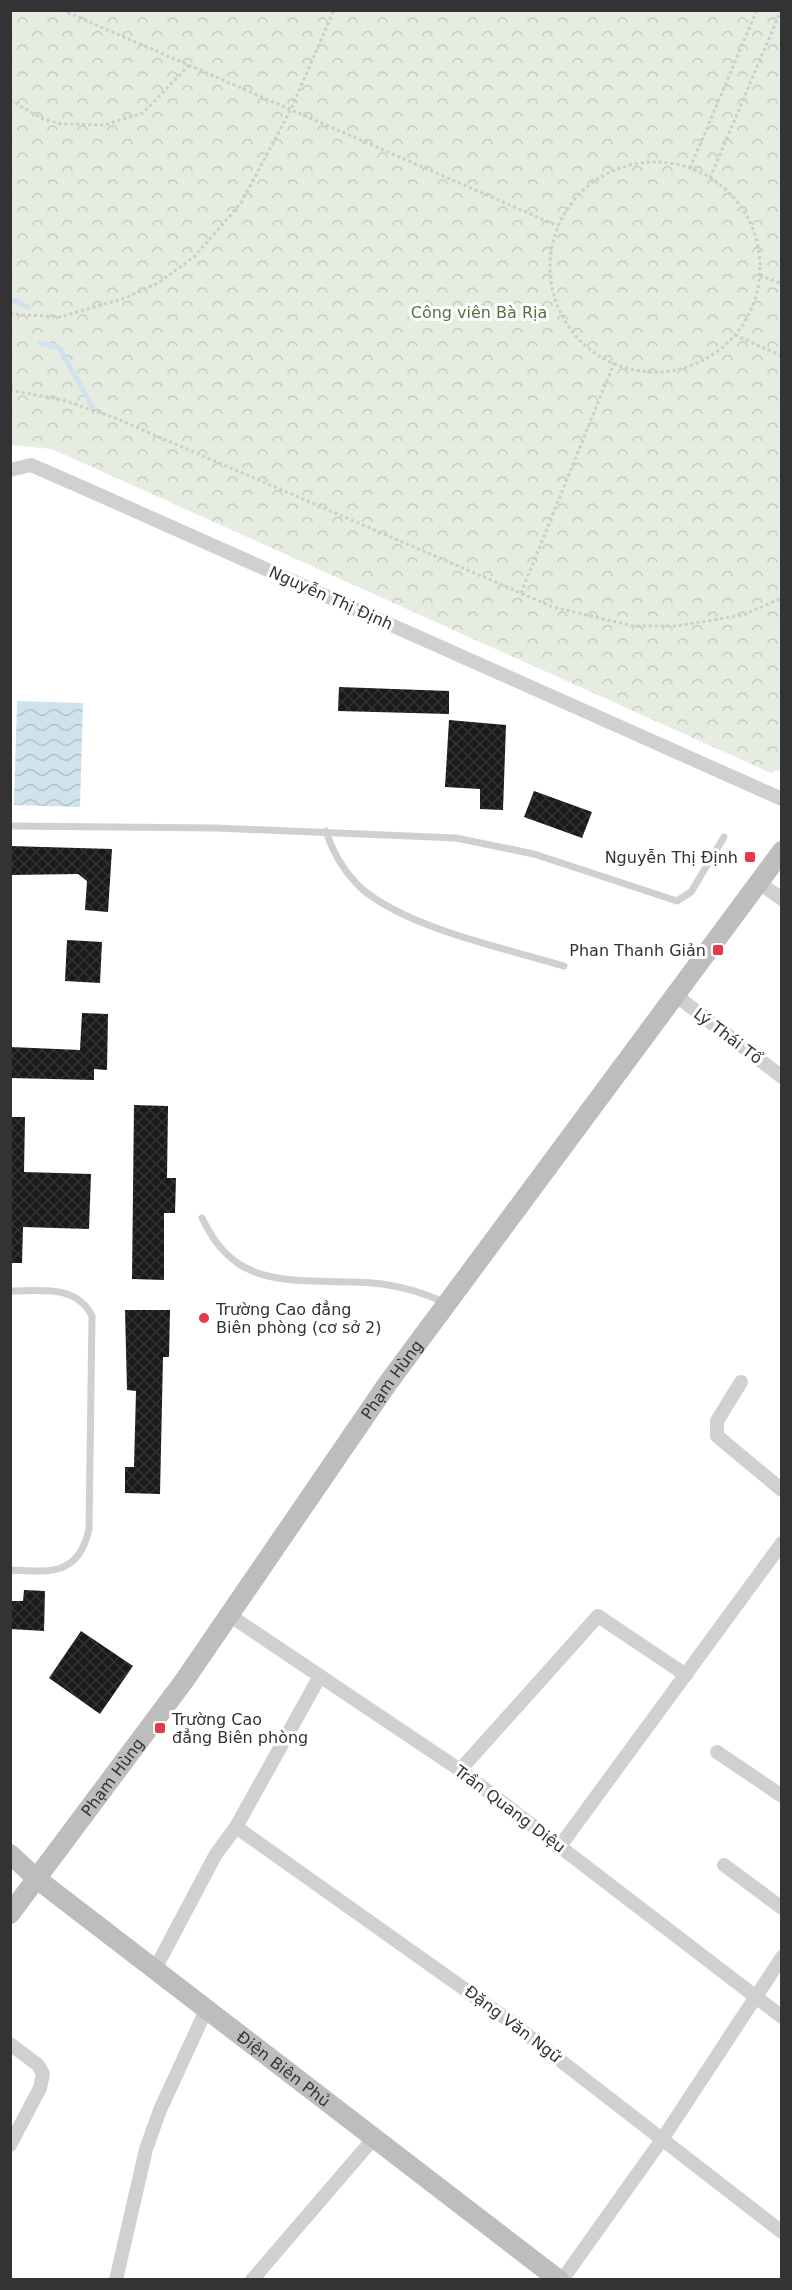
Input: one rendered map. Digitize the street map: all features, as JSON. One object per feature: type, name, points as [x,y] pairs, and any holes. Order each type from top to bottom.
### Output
[{"type":"street","name":"Nguyễn Thị Định","points":[[10,470],[31,465],[782,799]]},
{"type":"street","name":"Phạm Hùng","points":[[10,1914],[184,1681],[388,1383],[782,851]]},
{"type":"street","points":[[758,882],[782,899]]},
{"type":"street","name":"Lý Thái Tổ","points":[[674,994],[782,1077]]},
{"type":"street","points":[[741,1382],[717,1420],[717,1436],[782,1490]]},
{"type":"street","points":[[560,1846],[782,1543]]},
{"type":"street","name":"Trần Quang Diệu","points":[[230,1615],[460,1770],[782,2018]]},
{"type":"street","points":[[460,1770],[598,1616],[686,1675]]},
{"type":"street","points":[[155,1969],[216,1854],[236,1827],[320,1676]]},
{"type":"street","points":[[717,1752],[782,1796]]},
{"type":"street","name":"Đặng Văn Ngữ","points":[[236,1827],[508,2020],[782,2232]]},
{"type":"street","name":"Điện Biên Phủ","points":[[10,1854],[37,1878],[560,2280]]},
{"type":"street","points":[[724,1865],[782,1908]]},
{"type":"street","points":[[560,2280],[663,2138],[782,1957]]},
{"type":"street","points":[[116,2280],[146,2149],[160,2110],[207,2008]]},
{"type":"street","points":[[10,2044],[38,2065],[43,2074],[40,2088],[10,2145]]},
{"type":"street","points":[[252,2280],[374,2138]]},
{"type":"lane","points":[[10,826],[326,831],[421,835],[491,843],[534,854],[677,901],[691,892],[724,837]]},
{"type":"lane","points":[[326,831],[336,858],[352,878],[361,888],[391,908],[455,933],[564,966]]},
{"type":"lane","points":[[202,1218],[213,1239],[225,1253],[239,1264],[256,1272],[324,1282],[381,1284],[426,1294],[446,1304]]},
{"type":"lane","points":[[10,1292],[65,1292],[86,1305],[92,1316],[89,1529],[86,1542],[74,1561],[61,1569],[49,1572],[10,1570]]},
{"type":"path","points":[[62,10],[558,226]]},
{"type":"path","points":[[10,314],[60,317],[126,298],[158,283],[195,256],[241,203],[291,109],[334,10]]},
{"type":"path","points":[[690,168],[757,10]]},
{"type":"path","points":[[710,178],[781,10]]},
{"type":"path","points":[[10,100],[43,119],[61,124],[104,125],[143,112],[189,65]]},
{"type":"path","points":[[659,162],[690,168],[710,178],[735,199],[745,212],[757,242],[760,275],[752,307],[735,335],[710,356],[679,369],[646,371],[614,363],[586,345],[574,334],[558,306],[552,290],[550,266],[558,226],[580,193],[612,171],[627,165],[659,162]]},
{"type":"path","points":[[760,275],[782,284]]},
{"type":"path","points":[[735,335],[782,356]]},
{"type":"path","points":[[521,593],[614,363]]},
{"type":"path","points":[[10,390],[63,400],[115,418],[553,607],[633,626],[676,626],[743,615],[782,598]]},
{"type":"green space","name":"Công viên Bà Rịa","points":[[11,10],[781,11],[781,769],[771,773],[52,449],[11,445]]},
{"type":"water","points":[[17,701],[83,703],[80,807],[14,805]]},
{"type":"building","points":[[339,687],[449,691],[449,714],[338,711]]},
{"type":"building","points":[[449,720],[506,725],[503,810],[480,809],[480,789],[445,787]]},
{"type":"building","points":[[534,791],[592,812],[582,838],[524,817]]},
{"type":"building","points":[[10,846],[112,849],[108,912],[85,910],[87,881],[78,874],[10,875]]},
{"type":"building","points":[[67,940],[102,942],[100,983],[65,981]]},
{"type":"building","points":[[82,1013],[108,1014],[107,1070],[94,1069],[94,1080],[10,1078],[10,1047],[80,1050]]},
{"type":"building","points":[[134,1105],[168,1106],[167,1178],[176,1178],[175,1213],[164,1213],[164,1280],[132,1279]]},
{"type":"building","points":[[10,1117],[25,1117],[24,1172],[91,1174],[89,1229],[23,1227],[22,1263],[10,1263]]},
{"type":"building","points":[[125,1310],[170,1310],[169,1357],[163,1357],[160,1494],[125,1493],[125,1467],[134,1467],[136,1391],[127,1390]]},
{"type":"building","points":[[24,1590],[45,1591],[44,1631],[10,1629],[10,1601],[23,1601]]},
{"type":"building","points":[[81,1631],[133,1666],[100,1714],[49,1678]]},
{"type":"waterway","points":[[10,299],[28,307]]},
{"type":"waterway","points":[[40,343],[60,348],[92,407]]},
{"type":"place","name":"Nguyễn Thị Định","points":[[750,857]]},
{"type":"place","name":"Phan Thanh Giản","points":[[718,950]]},
{"type":"place","name":"Trường Cao đẳng Biên phòng (cơ sở 2)","points":[[204,1318]]},
{"type":"place","name":"Trường Cao đẳng Biên phòng","points":[[160,1728]]}]
